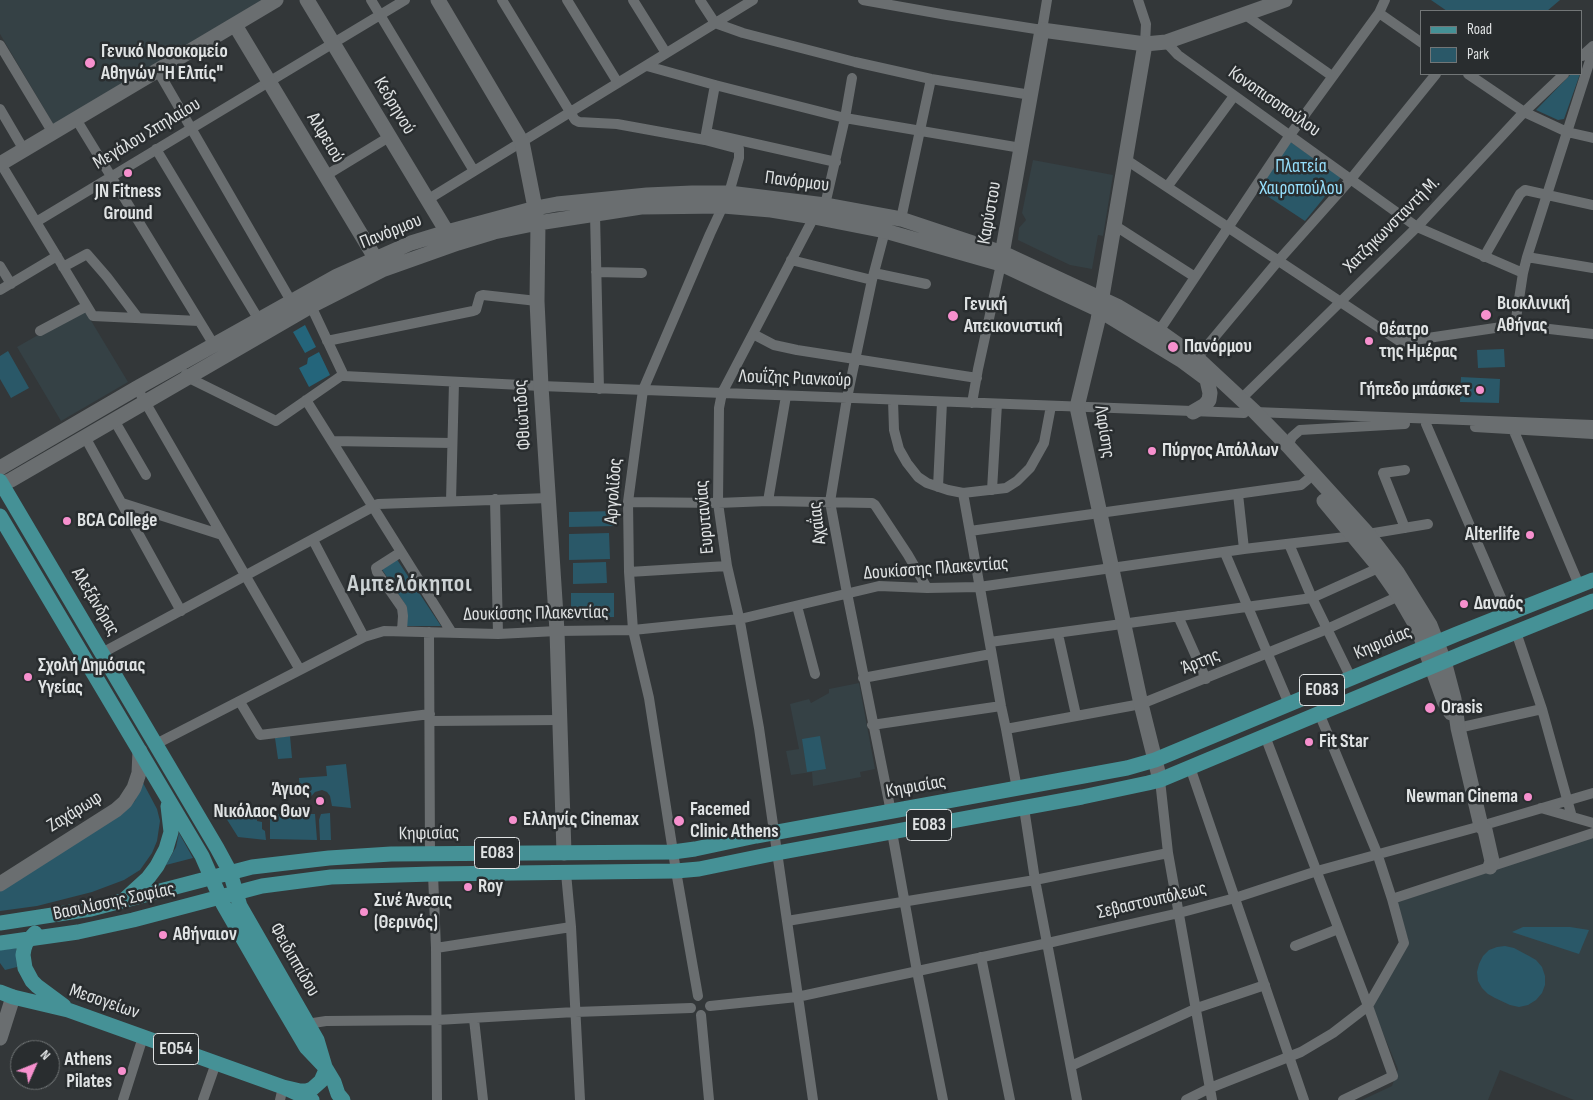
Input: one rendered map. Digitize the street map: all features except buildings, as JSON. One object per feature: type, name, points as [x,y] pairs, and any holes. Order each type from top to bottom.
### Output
[{"type":"main road","name":"Αλεξάνδρας","points":[[1,483],[230,872]]},
{"type":"main road","name":"Αλεξάνδρας","points":[[0,516],[202,856],[212,878],[228,896]]},
{"type":"main road","name":"Κηφισίας","points":[[212,878],[252,867],[329,858],[430,854],[673,852],[1127,768],[1155,760],[1431,645],[1586,583]]},
{"type":"main road","name":"ΕΟ83","points":[[228,896],[274,884],[331,877],[433,874],[676,872],[1082,797],[1160,780],[1318,713],[1593,601]]},
{"type":"main road","points":[[120,902],[148,878],[166,849],[171,832],[171,822],[170,810],[164,792]]},
{"type":"main road","name":"Φειδιππίδου","points":[[230,872],[227,912],[306,1047],[325,1067],[334,1082]]},
{"type":"main road","name":"Βασιλίσσης Σοφίας","points":[[0,923],[91,909],[212,878]]},
{"type":"main road","name":"Φειδιππίδου","points":[[228,896],[240,906],[317,1040],[325,1067]]},
{"type":"main road","name":"Βασιλίσσης Σοφίας","points":[[0,943],[78,932],[228,896]]},
{"type":"main road","points":[[68,1010],[37,986],[28,974],[23,955],[29,939],[49,924],[91,909]]},
{"type":"main road","points":[[0,982],[6,994]]},
{"type":"main road","name":"Μεσογείων","points":[[6,994],[68,1010],[216,1063],[282,1094],[312,1100]]},
{"type":"main road","points":[[282,1094],[312,1089],[321,1081],[325,1067]]},
{"type":"main road","points":[[334,1082],[338,1094],[343,1100]]},
{"type":"main road","points":[[334,1082],[353,1100]]},
{"type":"street","points":[[199,321],[93,316],[0,164],[276,0]]},
{"type":"street","name":"Κεδρηνού","points":[[307,0],[447,232]]},
{"type":"street","points":[[371,0],[474,171]]},
{"type":"street","name":"Μεγάλου Σπηλαίου","points":[[36,222],[405,0]]},
{"type":"street","name":"Φθιώτιδος","points":[[438,0],[522,142],[536,208],[538,223],[541,386],[557,631],[564,853]]},
{"type":"street","points":[[502,0],[579,122],[617,124],[706,136],[836,162]]},
{"type":"street","points":[[567,0],[618,83]]},
{"type":"street","points":[[634,0],[666,53]]},
{"type":"street","points":[[700,0],[715,23],[762,38],[932,79],[1031,95]]},
{"type":"street","points":[[428,200],[754,0]]},
{"type":"street","points":[[863,0],[947,16],[1145,44],[1166,42],[1285,0]]},
{"type":"street","points":[[1042,30],[1047,0]]},
{"type":"street","name":"Λαρίσης","points":[[1138,0],[1146,24],[1145,44],[1100,304],[1077,407],[1123,624],[1160,780]]},
{"type":"street","points":[[1159,331],[1290,135],[1379,13],[1385,0]]},
{"type":"street","points":[[1379,13],[1420,42]]},
{"type":"street","points":[[1244,14],[1332,76]]},
{"type":"street","name":"Αλφειού","points":[[235,25],[379,265]]},
{"type":"street","name":"Καρύστου","points":[[972,403],[1002,258],[1042,30]]},
{"type":"street","name":"Κονοπισοπούλου","points":[[1166,42],[1178,55],[1234,96],[1418,226],[1523,273]]},
{"type":"street","points":[[0,45],[53,133]]},
{"type":"street","points":[[1583,55],[1593,46]]},
{"type":"street","points":[[1516,325],[1527,257],[1593,51]]},
{"type":"street","points":[[646,66],[845,118],[1021,148]]},
{"type":"street","points":[[158,71],[292,301]]},
{"type":"street","points":[[1197,358],[1278,261],[1351,179],[1435,75]]},
{"type":"street","points":[[1469,75],[1524,112],[1567,132],[1593,138]]},
{"type":"street","name":"Χατζηκωνσταντή Μ.","points":[[1247,408],[1340,301],[1418,226],[1524,112],[1563,75]]},
{"type":"street","points":[[825,205],[836,162],[852,78]]},
{"type":"street","points":[[901,219],[932,79]]},
{"type":"street","points":[[706,136],[715,85]]},
{"type":"street","points":[[1167,187],[1234,96]]},
{"type":"street","points":[[0,109],[24,150]]},
{"type":"street","points":[[76,119],[214,345]]},
{"type":"street","name":"Αργολίδος","points":[[698,996],[676,872],[649,698],[633,630],[629,572],[628,502],[643,390],[726,200],[739,158],[740,148],[706,136]]},
{"type":"street","points":[[325,176],[389,137]]},
{"type":"street","points":[[156,149],[259,320]]},
{"type":"street","points":[[1125,159],[1401,342],[1516,325],[1593,334]]},
{"type":"street","points":[[1484,257],[1520,194],[1525,190],[1593,205]]},
{"type":"street","name":"Πανόρμου","points":[[0,468],[311,306],[411,244],[447,232],[536,208],[590,200],[692,193],[771,210],[885,230],[1002,258]]},
{"type":"street","name":"Πανόρμου","points":[[184,371],[214,345],[337,276],[494,232],[641,207],[726,200],[825,205],[901,219],[1002,258],[1159,331],[1197,358],[1288,446],[1361,535],[1378,566],[1399,596],[1418,629],[1431,645]]},
{"type":"street","points":[[595,214],[599,389]]},
{"type":"street","name":"Ευρυτανίας","points":[[813,1100],[759,728],[740,619],[726,566],[718,503],[719,408],[722,393],[814,217]]},
{"type":"street","points":[[1114,225],[1195,277]]},
{"type":"street","name":"Αχαΐας","points":[[885,230],[846,398],[830,502],[872,725],[891,812]]},
{"type":"street","points":[[63,266],[87,254],[138,318]]},
{"type":"street","points":[[0,290],[57,256]]},
{"type":"street","points":[[1527,257],[1593,268]]},
{"type":"street","points":[[791,260],[873,277],[926,284]]},
{"type":"street","points":[[0,266],[11,284]]},
{"type":"street","points":[[596,272],[642,272]]},
{"type":"street","points":[[327,341],[474,311],[480,296],[483,294],[538,301]]},
{"type":"street","name":"Πανόρμου","points":[[1100,304],[1182,360],[1247,408],[1285,456],[1397,572],[1430,625],[1431,645],[1438,664],[1444,701],[1458,728],[1482,826],[1480,832],[1487,862],[1490,867]]},
{"type":"street","points":[[40,331],[86,306]]},
{"type":"street","points":[[184,371],[276,421],[341,376],[344,376],[311,306]]},
{"type":"street","points":[[753,334],[774,345],[822,355],[976,378]]},
{"type":"street","name":"Λουΐζης Ριανκούρ","points":[[344,376],[599,389],[1193,412],[1247,408],[1593,425]]},
{"type":"street","points":[[1193,412],[1208,400],[1210,394],[1207,380]]},
{"type":"street","points":[[451,501],[454,382]]},
{"type":"street","points":[[141,395],[300,670]]},
{"type":"street","name":"Πανόρμου","points":[[1,483],[11,480],[114,420],[141,395]]},
{"type":"street","points":[[768,501],[786,396]]},
{"type":"street","points":[[306,400],[452,633]]},
{"type":"street","points":[[893,400],[894,430],[899,449],[918,477],[927,483],[943,489],[963,493],[1006,488],[1017,481],[1030,468],[1044,443],[1051,406]]},
{"type":"street","points":[[942,402],[943,489]]},
{"type":"street","points":[[992,490],[997,404]]},
{"type":"street","points":[[114,420],[146,475]]},
{"type":"street","points":[[1288,446],[1292,437],[1300,430],[1389,424],[1426,424],[1593,434]]},
{"type":"street","points":[[1426,424],[1508,614]]},
{"type":"street","points":[[1513,429],[1586,583]]},
{"type":"street","points":[[85,437],[181,610]]},
{"type":"street","points":[[332,441],[452,443]]},
{"type":"street","points":[[1405,470],[1383,472],[1405,528]]},
{"type":"street","points":[[970,531],[1301,485],[1307,480]]},
{"type":"street","points":[[963,493],[1017,788]]},
{"type":"street","points":[[1238,494],[1244,549]]},
{"type":"street","points":[[102,653],[378,504],[549,498]]},
{"type":"street","points":[[495,499],[498,634]]},
{"type":"street","points":[[628,502],[872,502],[908,555],[927,588]]},
{"type":"street","points":[[122,503],[222,535]]},
{"type":"street","name":"Δουκίσσης Πλακεντίας","points":[[156,744],[364,637],[384,631],[498,634],[633,630],[740,619],[879,586],[927,588],[979,586],[1244,549],[1361,535],[1428,524]]},
{"type":"street","points":[[313,540],[364,637]]},
{"type":"street","points":[[1289,544],[1312,598],[1351,678]]},
{"type":"street","points":[[401,552],[376,568],[402,608],[402,630]]},
{"type":"street","points":[[1225,552],[1289,704]]},
{"type":"street","points":[[629,572],[726,566]]},
{"type":"street","points":[[990,642],[1312,598],[1374,570],[1378,566]]},
{"type":"street","name":"Άρτης","points":[[1006,729],[1141,704],[1327,629],[1399,596]]},
{"type":"street","points":[[797,606],[815,674]]},
{"type":"street","points":[[1178,616],[1206,679]]},
{"type":"street","points":[[429,632],[430,854]]},
{"type":"street","points":[[1516,632],[1542,709],[1572,817]]},
{"type":"street","points":[[1058,634],[1076,715]]},
{"type":"street","points":[[863,678],[991,654]]},
{"type":"street","points":[[240,702],[260,736],[430,718],[560,720]]},
{"type":"street","points":[[872,725],[1001,706]]},
{"type":"street","points":[[1458,728],[1542,709]]},
{"type":"street","points":[[1186,1100],[1210,1088],[1301,1052],[1333,1033],[1368,1006],[1404,943],[1377,853],[1318,713]]},
{"type":"street","points":[[1265,736],[1393,1076],[1343,1100]]},
{"type":"street","name":"Ζαχάρωφ","points":[[0,884],[116,810],[125,802],[134,788],[139,773],[140,751]]},
{"type":"street","points":[[1190,767],[1304,1100]]},
{"type":"street","points":[[1160,780],[1168,853],[1212,1100]]},
{"type":"street","name":"Σεβαστουπόλεως","points":[[710,1006],[797,997],[1179,913],[1235,898],[1377,853],[1482,826],[1593,793]]},
{"type":"street","points":[[1024,808],[1035,880],[1077,1100]]},
{"type":"street","points":[[1541,808],[1593,823]]},
{"type":"street","points":[[892,832],[942,1100]]},
{"type":"street","points":[[1392,899],[1593,833]]},
{"type":"street","points":[[787,921],[1035,880],[1168,853]]},
{"type":"street","points":[[566,873],[571,927],[580,1100]]},
{"type":"street","points":[[433,874],[436,948],[437,1100]]},
{"type":"street","points":[[436,948],[571,927]]},
{"type":"street","points":[[1295,946],[1338,929]]},
{"type":"street","points":[[981,957],[1010,1100]]},
{"type":"street","points":[[1071,1066],[1197,1008],[1265,985]]},
{"type":"street","points":[[0,1038],[6,994]]},
{"type":"street","points":[[698,996],[707,998],[710,1006],[707,1012],[701,1015],[695,1013],[691,1008],[691,1002],[698,996]]},
{"type":"street","points":[[307,1024],[326,1021],[474,1019],[575,1012],[691,1008]]},
{"type":"street","points":[[701,1015],[710,1100]]},
{"type":"street","points":[[474,1019],[483,1100]]},
{"type":"street","points":[[123,1100],[143,1037]]},
{"type":"street","points":[[203,1100],[216,1063]]},
{"type":"street","points":[[806,1100],[813,1100]]},
{"type":"shaded area","name":"Γενικό Νοσοκομείο Αθηνών \"Η Ελπίς\"","points":[[0,0],[266,0],[55,127],[0,34]]},
{"type":"shaded area","points":[[1033,160],[1113,175],[1103,236],[1098,235],[1092,269],[1070,265],[1018,240],[1019,228],[1026,220],[1022,213]]},
{"type":"shaded area","points":[[84,309],[128,382],[61,421],[17,347]]},
{"type":"shaded area","points":[[305,325],[316,347],[305,353],[293,332]]},
{"type":"shaded area","points":[[319,352],[330,375],[309,387],[299,368],[307,364],[308,358]]},
{"type":"shaded area","points":[[859,683],[875,769],[860,772],[861,777],[813,786],[812,772],[791,775],[786,751],[799,749],[790,704],[809,699],[811,703],[829,693],[829,689]]},
{"type":"shaded area","points":[[1593,837],[1593,1100],[1574,1100],[1500,1070],[1488,1100],[1362,1100],[1392,1086],[1398,1069],[1372,1007],[1408,940],[1396,900]]},
{"type":"green space","points":[[1431,0],[1560,0],[1548,10],[1446,10]]},
{"type":"green space","points":[[1570,75],[1580,75],[1564,119],[1558,120],[1536,110]]},
{"type":"green space","name":"Πλατεία Χαιροπούλου","points":[[1289,141],[1341,177],[1305,221],[1258,190]]},
{"type":"green space","points":[[1504,349],[1505,367],[1478,368],[1477,350]]},
{"type":"green space","points":[[8,351],[29,388],[11,398],[0,379],[0,356]]},
{"type":"green space","name":"Γήπεδο μπάσκετ","points":[[1461,377],[1500,379],[1499,403],[1460,402]]},
{"type":"green space","points":[[616,511],[616,526],[569,527],[569,512]]},
{"type":"green space","points":[[609,533],[610,559],[569,560],[569,534]]},
{"type":"green space","points":[[396,558],[441,626],[406,626],[407,607],[381,568]]},
{"type":"green space","points":[[606,562],[607,583],[573,584],[573,563]]},
{"type":"green space","points":[[571,593],[614,593],[614,617],[571,618]]},
{"type":"green space","points":[[290,736],[292,758],[278,759],[275,738]]},
{"type":"green space","points":[[820,736],[826,769],[807,772],[802,739]]},
{"type":"green space","points":[[346,764],[351,808],[332,806],[330,796],[322,790],[315,792],[308,800],[308,790],[300,790],[299,778],[327,776],[326,766]]},
{"type":"green space","points":[[141,779],[157,809],[160,821],[157,841],[152,853],[140,870],[124,880],[92,892],[37,906],[0,911],[0,890],[96,829],[135,801]]},
{"type":"green space","points":[[239,812],[257,812],[257,821],[262,822],[262,829],[265,831],[266,840],[238,837],[226,818]]},
{"type":"green space","points":[[330,813],[331,840],[320,840],[319,820],[321,814]]},
{"type":"green space","points":[[270,814],[315,814],[317,840],[270,839]]},
{"type":"green space","points":[[179,833],[193,858],[166,865],[176,847]]},
{"type":"green space","points":[[1523,927],[1570,927],[1589,930],[1579,954],[1512,932]]},
{"type":"green space","points":[[1505,946],[1514,948],[1529,956],[1542,967],[1545,985],[1542,993],[1528,1005],[1519,1007],[1495,998],[1482,988],[1478,981],[1477,972],[1483,956],[1489,950]]},
{"type":"green space","points":[[16,948],[17,967],[5,970],[0,963],[0,950]]},
{"type":"place","name":"Γενικό Νοσοκομείο Αθηνών \"Η Ελπίς\"","points":[[90,63]]},
{"type":"place","name":"JN Fitness Ground","points":[[128,173]]},
{"type":"place","name":"Βιοκλινική Αθήνας","points":[[1486,315]]},
{"type":"place","name":"Γενική Απεικονιστική","points":[[953,316]]},
{"type":"place","name":"Θέατρο της Ημέρας","points":[[1369,341]]},
{"type":"place","name":"Πανόρμου","points":[[1173,347]]},
{"type":"place","name":"Γήπεδο μπάσκετ","points":[[1480,390]]},
{"type":"place","name":"Πύργος Απόλλων","points":[[1152,451]]},
{"type":"place","name":"BCA College","points":[[67,521]]},
{"type":"place","name":"Alterlife","points":[[1530,535]]},
{"type":"place","name":"Δαναός","points":[[1464,604]]},
{"type":"place","name":"Σχολή Δημόσιας Υγείας","points":[[28,677]]},
{"type":"place","name":"Orasis","points":[[1430,708]]},
{"type":"place","name":"Fit Star","points":[[1309,742]]},
{"type":"place","name":"Newman Cinema","points":[[1528,797]]},
{"type":"place","name":"Άγιος Νικόλαος Θων","points":[[320,801]]},
{"type":"place","name":"Ελληνίς Cinemax","points":[[513,820]]},
{"type":"place","name":"Facemed Clinic Athens","points":[[679,821]]},
{"type":"place","name":"Roy","points":[[468,887]]},
{"type":"place","name":"Σινέ Άνεσις (Θερινός)","points":[[364,912]]},
{"type":"place","name":"Αθήναιον","points":[[163,935]]},
{"type":"place","name":"Athens Pilates","points":[[122,1071]]},
{"type":"district","name":"Αμπελόκηποι","points":[[410,585]]}]
